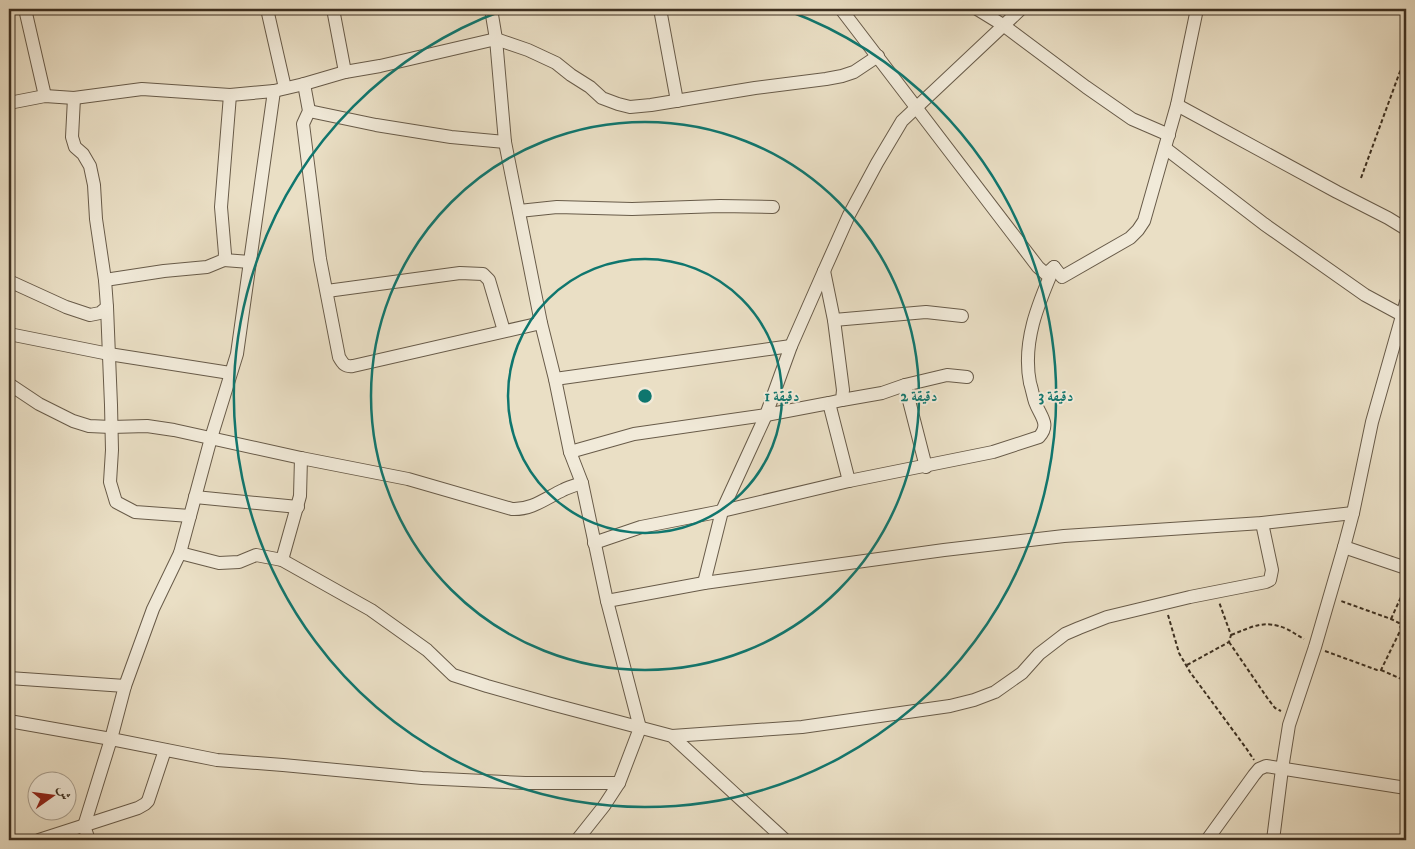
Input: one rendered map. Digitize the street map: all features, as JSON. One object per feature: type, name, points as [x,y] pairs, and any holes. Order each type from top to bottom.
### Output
[{"type":"street","points":[[25,9],[45,96]]},
{"type":"street","points":[[88,840],[84,826],[125,686],[153,609],[180,553],[236,354],[280,90],[266,9]]},
{"type":"street","points":[[333,9],[345,72]]},
{"type":"street","points":[[491,9],[496,39],[505,142],[541,323],[570,452],[582,483],[607,601],[640,728],[619,783],[604,806],[577,840]]},
{"type":"street","points":[[660,9],[677,101]]},
{"type":"street","points":[[841,9],[1038,267],[1046,274],[1054,267]]},
{"type":"street","points":[[977,9],[1003,25],[1132,119],[1169,135]]},
{"type":"street","points":[[704,583],[722,511],[766,415],[791,346],[824,271],[849,215],[877,163],[902,121],[1021,9]]},
{"type":"street","points":[[1054,267],[1062,277],[1130,238],[1144,221],[1177,105],[1197,9]]},
{"type":"street","points":[[9,103],[45,96],[74,98],[142,89],[230,95],[280,90],[345,72],[380,66],[496,39],[528,50],[556,63],[602,98],[630,107],[842,76],[854,72],[878,56]]},
{"type":"street","points":[[304,84],[309,111],[303,124],[320,259],[339,356],[342,362],[348,367],[541,323]]},
{"type":"street","points":[[224,260],[221,207],[230,95]]},
{"type":"street","points":[[74,98],[72,137],[75,147],[83,154],[90,166],[105,280],[111,427],[110,482],[116,502],[135,512],[190,516]]},
{"type":"street","points":[[1177,105],[1406,229]]},
{"type":"street","points":[[309,111],[376,125],[451,137],[505,142]]},
{"type":"street","points":[[1165,148],[1264,224],[1365,295],[1402,314]]},
{"type":"street","points":[[519,211],[557,207],[773,207]]},
{"type":"street","points":[[105,280],[207,267],[224,260],[250,262]]},
{"type":"street","points":[[594,543],[641,527],[722,511],[849,481],[993,452],[1039,438],[1043,433],[1044,420],[1035,403],[1027,360],[1032,328],[1041,297],[1054,267]]},
{"type":"street","points":[[824,271],[834,320],[843,390],[835,402],[849,481]]},
{"type":"street","points":[[326,291],[460,273],[483,274],[489,280],[504,331]]},
{"type":"street","points":[[9,280],[66,307],[90,315],[100,314],[107,306]]},
{"type":"street","points":[[1273,840],[1290,725],[1344,547],[1372,422],[1406,302]]},
{"type":"street","points":[[834,320],[926,312],[962,316]]},
{"type":"street","points":[[9,336],[14,335],[109,354],[230,374]]},
{"type":"street","points":[[555,379],[791,346]]},
{"type":"street","points":[[570,452],[634,434],[766,415],[882,394],[905,385],[947,375],[967,377]]},
{"type":"street","points":[[9,384],[39,404],[73,421],[89,426],[147,426],[211,438],[408,479],[512,509],[522,510],[582,483]]},
{"type":"street","points":[[905,385],[926,466]]},
{"type":"street","points":[[282,560],[300,496],[300,458]]},
{"type":"street","points":[[195,497],[298,506]]},
{"type":"street","points":[[607,601],[704,583],[944,550],[1064,536],[1262,523],[1353,513]]},
{"type":"street","points":[[180,553],[219,563],[239,562],[256,554],[282,560],[371,610],[427,650],[453,675],[551,704],[672,736],[802,728],[921,711],[958,704],[995,692],[1022,672],[1039,654],[1065,634],[1107,617],[1270,580],[1272,570],[1262,523]]},
{"type":"street","points":[[1344,547],[1406,568]]},
{"type":"street","points":[[9,678],[125,686]]},
{"type":"street","points":[[9,721],[217,760],[422,778],[525,784],[619,783]]},
{"type":"street","points":[[672,736],[785,840]]},
{"type":"street","points":[[39,840],[145,804],[148,801],[165,750]]},
{"type":"street","points":[[1207,840],[1258,769],[1266,766],[1406,788]]},
{"type":"path","points":[[1396,9],[1403,12],[1406,18]]},
{"type":"path","points":[[1361,178],[1406,55]]},
{"type":"path","points":[[1329,596],[1391,619],[1406,586]]},
{"type":"path","points":[[1187,665],[1229,642],[1231,635],[1216,592]]},
{"type":"path","points":[[1165,603],[1179,653],[1190,672],[1246,748],[1258,769]]},
{"type":"path","points":[[1400,629],[1406,630]]},
{"type":"path","points":[[1229,642],[1275,708],[1280,711],[1294,711]]},
{"type":"path","points":[[1381,670],[1406,681]]}]
